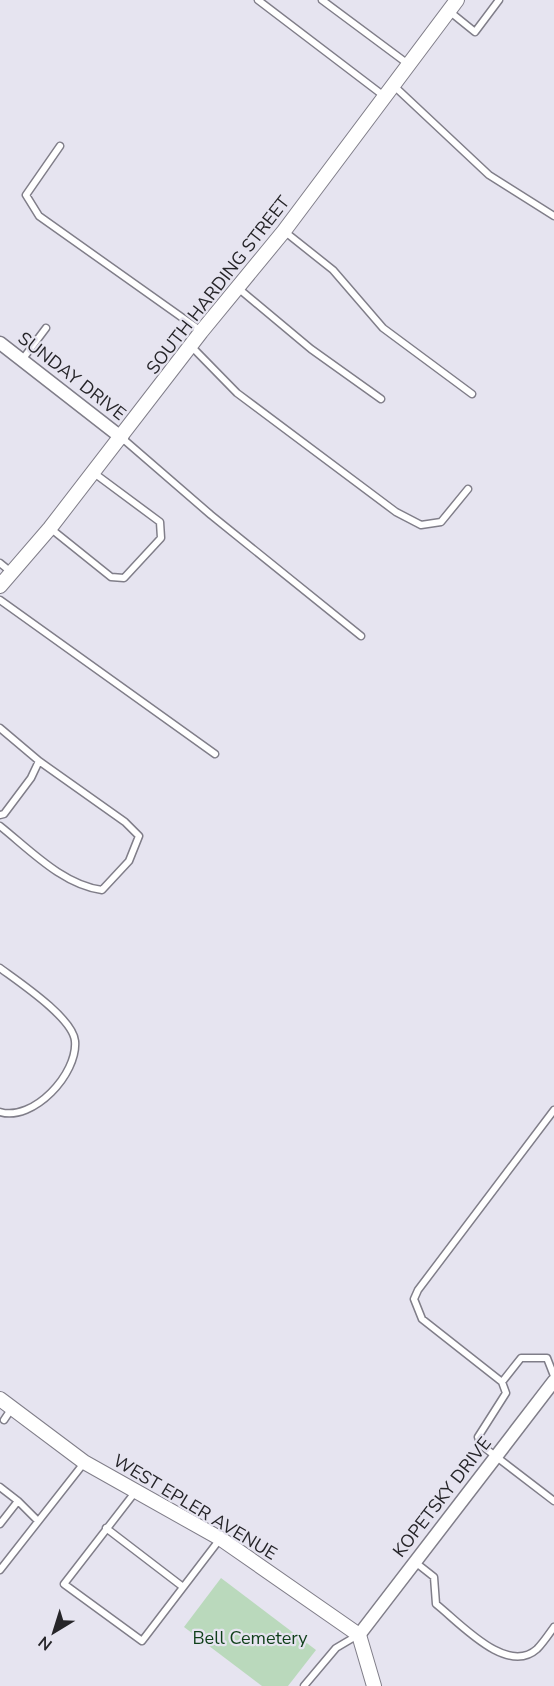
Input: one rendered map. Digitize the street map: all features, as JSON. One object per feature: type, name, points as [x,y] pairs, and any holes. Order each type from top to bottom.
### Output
[{"type":"street","name":"SOUTH HARDING STREET","points":[[0,586],[6,567],[50,528],[122,438],[201,332],[284,231],[453,5]]},
{"type":"street","name":"SUNDAY DRIVE","points":[[0,343],[122,438]]},
{"type":"street","name":"KOPETSKY DRIVE","points":[[359,1635],[554,1382]]},
{"type":"street","name":"WEST EPLER AVENUE","points":[[0,1399],[8,1414],[84,1462],[221,1539],[359,1635]]},
{"type":"street","points":[[359,1635],[374,1686]]},
{"type":"lane","points":[[258,0],[389,91],[489,175],[554,216]]},
{"type":"lane","points":[[322,0],[409,64]]},
{"type":"lane","points":[[453,5],[475,32],[499,0]]},
{"type":"lane","points":[[60,146],[26,195],[39,216],[201,332]]},
{"type":"lane","points":[[284,231],[333,270],[382,328],[472,394]]},
{"type":"lane","points":[[237,288],[311,349],[381,399]]},
{"type":"lane","points":[[22,360],[46,328]]},
{"type":"lane","points":[[191,345],[237,393],[396,512],[422,525],[441,522],[468,489]]},
{"type":"lane","points":[[122,438],[211,515],[361,636]]},
{"type":"lane","points":[[50,528],[111,577],[124,578],[161,538],[160,522],[94,473]]},
{"type":"lane","points":[[0,600],[215,754]]},
{"type":"lane","points":[[0,728],[39,760],[125,822],[139,836],[129,861],[102,890],[86,888],[65,876],[0,826]]},
{"type":"lane","points":[[0,815],[4,814],[31,778],[39,760]]},
{"type":"lane","points":[[0,969],[57,1014],[68,1026],[75,1041],[71,1064],[54,1089],[30,1108],[9,1114],[0,1112]]},
{"type":"lane","points":[[554,1110],[418,1290],[414,1299],[422,1319],[502,1382],[506,1393],[478,1437],[481,1445],[554,1502]]},
{"type":"lane","points":[[502,1382],[521,1358],[534,1356],[547,1358],[554,1376]]},
{"type":"lane","points":[[0,1570],[84,1462]]},
{"type":"lane","points":[[0,1487],[38,1521]]},
{"type":"lane","points":[[136,1491],[64,1584],[142,1641],[221,1539]]},
{"type":"lane","points":[[0,1524],[18,1502]]},
{"type":"lane","points":[[106,1528],[183,1587]]},
{"type":"lane","points":[[415,1562],[434,1577],[436,1604],[505,1657],[522,1658],[537,1650],[554,1627]]},
{"type":"lane","points":[[304,1686],[336,1648],[359,1635]]},
{"type":"green space","name":"Bell Cemetery","points":[[221,1578],[316,1650],[288,1686],[262,1686],[184,1627]]}]
